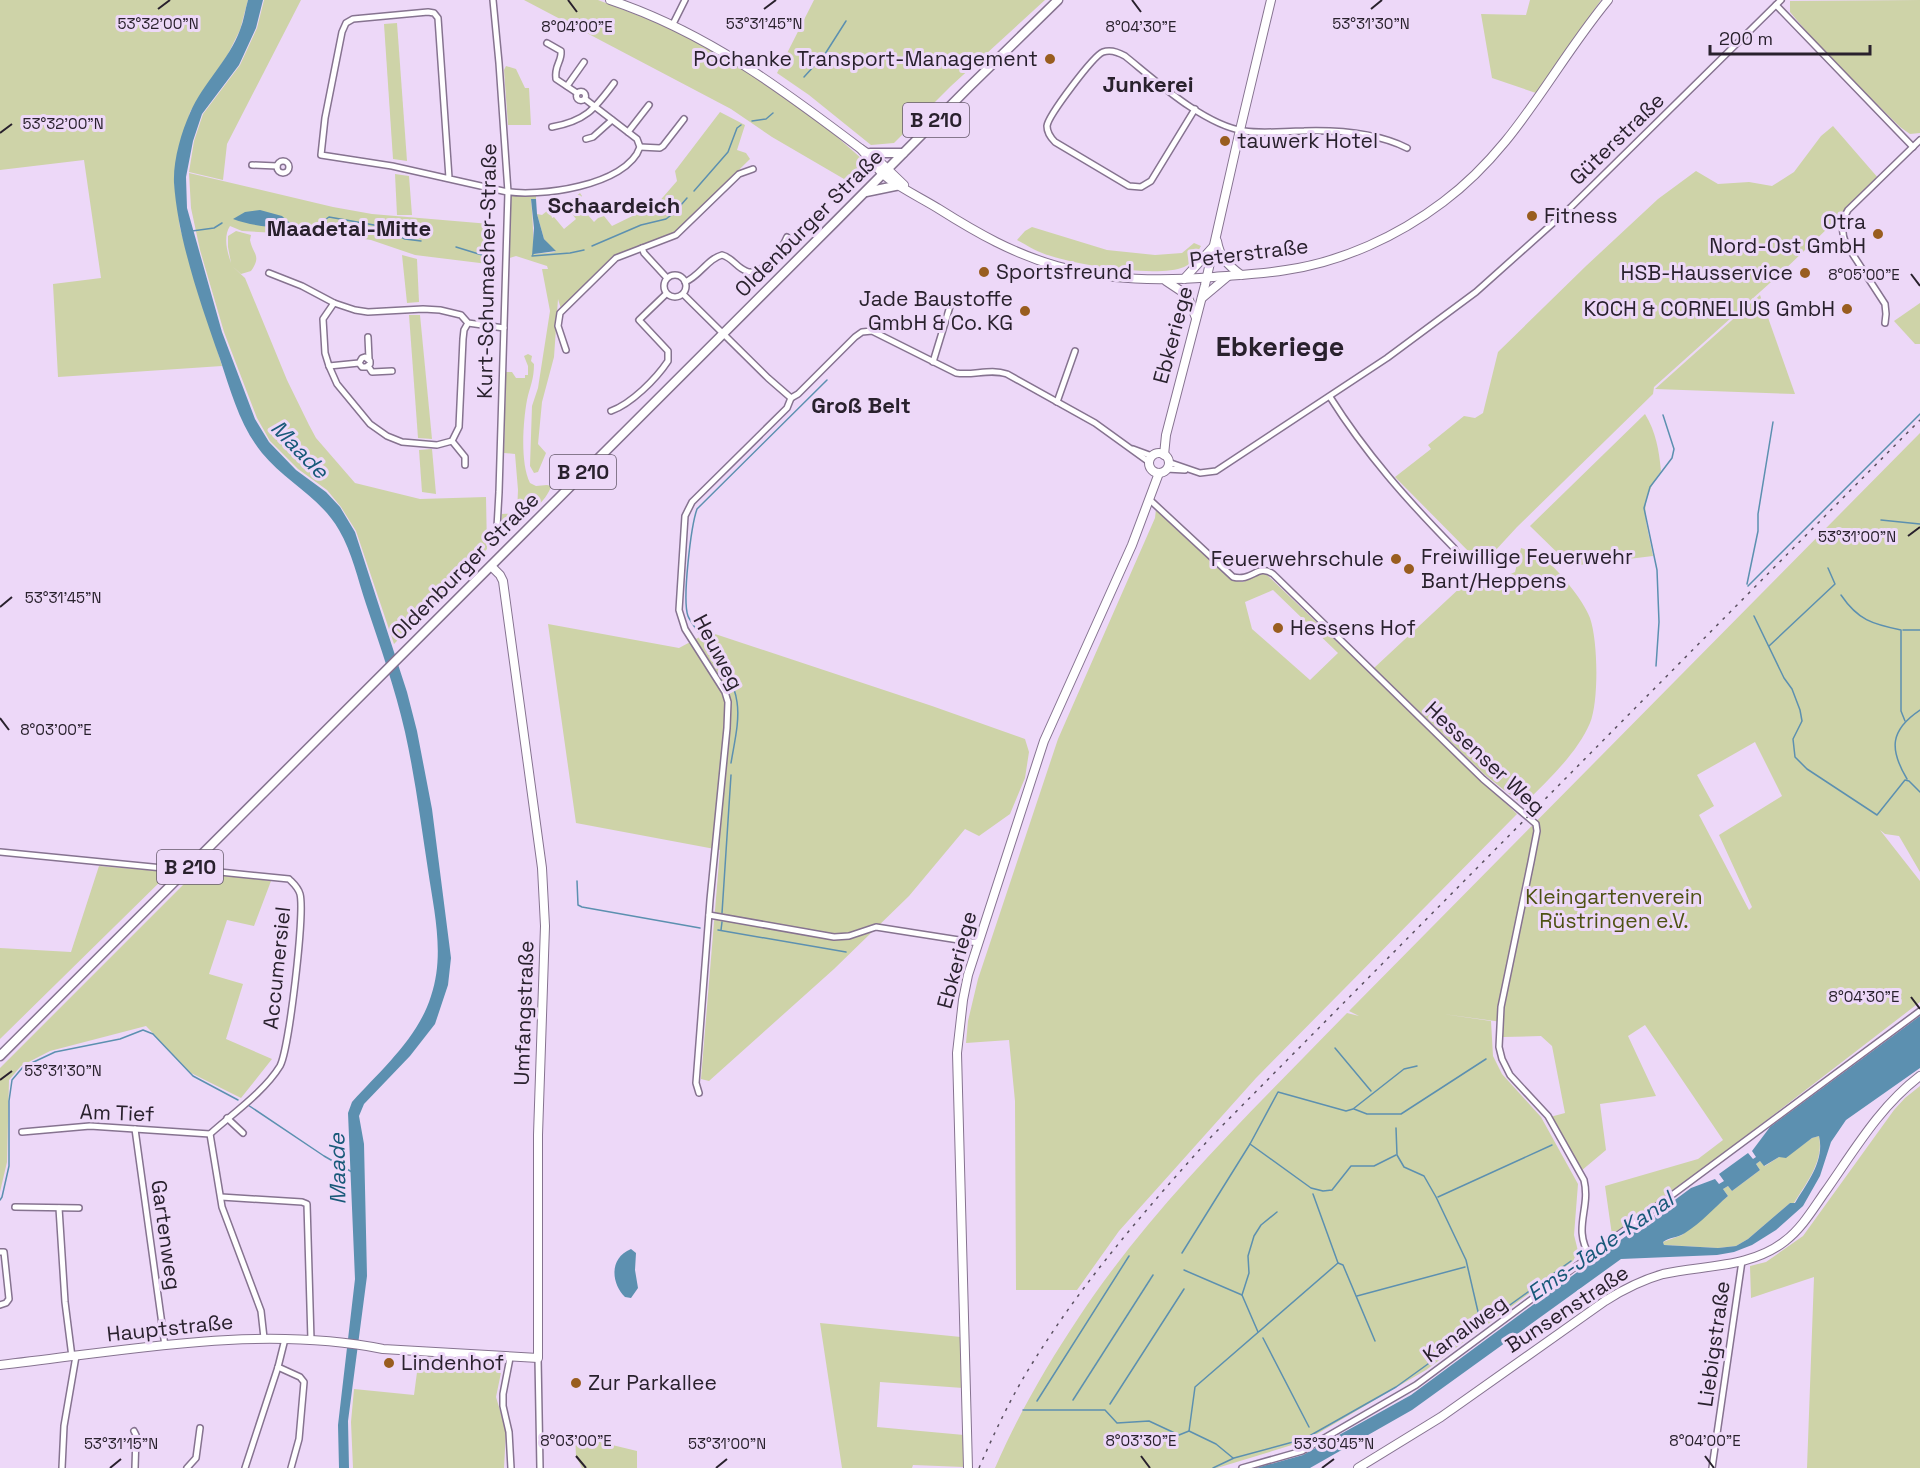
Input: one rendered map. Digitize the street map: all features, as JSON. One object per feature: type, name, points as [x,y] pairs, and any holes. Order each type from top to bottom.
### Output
[{"type":"main road","name":"Oldenburger Straße","points":[[0,1056],[1058,0]]},
{"type":"main road","points":[[866,151],[903,153]]},
{"type":"main road","points":[[865,192],[900,185]]},
{"type":"street","points":[[610,0],[674,24],[759,74],[866,151],[885,171]]},
{"type":"street","points":[[674,24],[685,0]]},
{"type":"street","name":"Ebkeriege","points":[[968,1468],[957,1053],[963,1000],[978,943],[1044,741],[1132,545],[1150,495],[1207,278],[1239,130],[1271,0]]},
{"type":"street","name":"Peterstraße","points":[[885,171],[967,227],[1025,256],[1059,267],[1089,273],[1165,281],[1288,270],[1347,254],[1381,240],[1414,222],[1472,179],[1502,147],[1541,96],[1608,0]]},
{"type":"street","name":"Kurt-Schumacher-Straße","points":[[492,2],[499,55],[508,192],[497,528],[493,536]]},
{"type":"street","name":"Güterstraße","points":[[1158,463],[1204,474],[1222,468],[1417,337],[1486,283],[1571,207],[1778,2],[1913,147]]},
{"type":"street","points":[[449,178],[438,18],[434,13],[428,12],[353,19],[346,23],[332,78],[322,135],[321,155],[392,166],[517,193],[594,183],[623,166],[636,155],[640,147],[637,139],[585,99],[584,92],[577,93],[556,79],[554,70],[561,51],[547,43]]},
{"type":"street","points":[[1195,110],[1151,181],[1141,187],[1129,186],[1055,142],[1050,137],[1047,127],[1053,114],[1094,60],[1099,54],[1108,51],[1118,52],[1125,56],[1195,110],[1239,130],[1330,131],[1391,140],[1407,148]]},
{"type":"street","points":[[567,86],[584,62]]},
{"type":"street","points":[[552,126],[567,124],[584,117],[596,107],[614,84]]},
{"type":"street","points":[[628,132],[649,105]]},
{"type":"street","points":[[640,147],[660,148],[684,119]]},
{"type":"street","points":[[586,139],[612,120]]},
{"type":"street","points":[[1885,323],[1885,304],[1846,244],[1843,219],[1848,210],[1920,140]]},
{"type":"street","points":[[252,165],[277,166]]},
{"type":"street","points":[[566,350],[558,326],[560,313],[616,258],[675,235],[739,174],[753,169]]},
{"type":"street","name":"Peterstraße","points":[[885,171],[900,185],[910,190]]},
{"type":"street","points":[[685,282],[694,278],[711,261],[722,255],[749,273],[755,273],[783,247],[787,237]]},
{"type":"street","points":[[1215,241],[1222,260],[1241,275]]},
{"type":"street","points":[[1184,279],[1215,241]]},
{"type":"street","points":[[642,248],[667,278]]},
{"type":"street","points":[[269,273],[302,286],[334,303],[355,310],[368,312],[440,310],[461,315],[468,322],[504,328]]},
{"type":"street","points":[[677,275],[685,282],[686,288],[683,294],[673,297],[666,294],[664,288],[667,278],[677,275]]},
{"type":"street","points":[[1201,300],[1229,276]]},
{"type":"street","points":[[1165,281],[1184,291],[1196,318]]},
{"type":"street","points":[[611,411],[631,400],[668,361],[668,351],[639,320],[666,294]]},
{"type":"street","points":[[683,294],[791,398],[798,394],[855,337],[868,330],[876,331],[949,370],[964,374],[994,370],[1001,372],[1095,423],[1128,447],[1158,463]]},
{"type":"street","points":[[334,303],[323,319],[325,353],[337,384],[363,417],[387,436],[402,442],[445,444],[452,441],[459,427],[463,339],[468,322]]},
{"type":"street","points":[[933,362],[951,303]]},
{"type":"street","points":[[368,337],[370,364],[368,366],[372,372],[392,371]]},
{"type":"street","points":[[1057,402],[1075,351]]},
{"type":"street","points":[[359,363],[362,358],[369,359]]},
{"type":"street","points":[[329,366],[359,363]]},
{"type":"street","points":[[359,363],[363,368],[368,366]]},
{"type":"street","points":[[1330,397],[1353,434],[1379,468],[1454,548],[1460,560]]},
{"type":"street","name":"Heuweg","points":[[699,1093],[696,1083],[728,702],[725,692],[686,629],[679,610],[685,516],[692,502],[787,408],[791,398]]},
{"type":"street","points":[[452,441],[465,457],[465,465]]},
{"type":"street","name":"Hessenser Weg","points":[[1150,495],[1233,577],[1242,579],[1251,577],[1261,570],[1273,574],[1475,771],[1536,824],[1537,831],[1530,870],[1501,1007],[1499,1047],[1510,1076],[1548,1116],[1584,1180],[1587,1190],[1581,1236],[1583,1245],[1590,1256]]},
{"type":"street","name":"Umfangstraße","points":[[491,566],[503,581],[542,868],[545,926],[538,1135],[540,1468]]},
{"type":"street","points":[[0,852],[173,869],[182,875]]},
{"type":"street","name":"Accumersiel","points":[[192,865],[200,870],[289,879],[296,885],[300,896],[300,928],[294,994],[283,1059],[267,1082],[210,1134]]},
{"type":"street","points":[[709,915],[834,937],[849,936],[876,927],[978,943]]},
{"type":"street","name":"Kanalweg","points":[[1242,1468],[1302,1450],[1401,1394],[1528,1304],[1920,1011]]},
{"type":"street","name":"Bunsenstraße","points":[[1358,1468],[1441,1417],[1605,1301],[1631,1286],[1665,1274],[1743,1261],[1776,1247],[1808,1216],[1876,1119],[1901,1091],[1920,1076]]},
{"type":"street","points":[[227,1118],[243,1132]]},
{"type":"street","name":"Am Tief","points":[[22,1132],[90,1126],[210,1134]]},
{"type":"street","name":"Gartenweg","points":[[135,1129],[165,1346]]},
{"type":"street","points":[[210,1134],[222,1207],[261,1311],[264,1338]]},
{"type":"street","points":[[221,1197],[307,1204],[311,1340]]},
{"type":"street","points":[[15,1207],[79,1208]]},
{"type":"street","points":[[59,1208],[65,1302],[74,1356],[64,1426],[62,1468]]},
{"type":"street","points":[[0,1252],[4,1252],[9,1299],[0,1305]]},
{"type":"street","name":"Liebigstraße","points":[[1712,1468],[1743,1261]]},
{"type":"street","name":"Hauptstraße","points":[[0,1365],[216,1340],[264,1338],[361,1344],[382,1349],[538,1358]]},
{"type":"street","points":[[245,1468],[285,1339]]},
{"type":"street","points":[[510,1358],[503,1406],[510,1441],[511,1468]]},
{"type":"street","points":[[278,1367],[300,1377],[304,1382],[300,1430],[291,1468]]},
{"type":"street","points":[[187,1468],[196,1458],[200,1428]]},
{"type":"street","points":[[134,1431],[136,1435],[135,1468]]},
{"type":"green space","points":[[0,0],[248,0],[240,30],[228,54],[190,112],[174,180],[180,228],[222,366],[58,377],[53,284],[101,278],[84,160],[0,170]]},
{"type":"green space","points":[[264,0],[301,0],[227,144],[223,180],[189,172],[194,141],[203,114],[240,65],[257,28]]},
{"type":"green space","points":[[524,0],[598,0],[671,28],[761,79],[827,128],[871,167],[856,186],[772,137],[731,109]]},
{"type":"green space","points":[[814,0],[1045,0],[951,86],[894,143],[871,145],[809,95],[777,73]]},
{"type":"green space","points":[[1530,0],[1601,0],[1536,93],[1492,78],[1481,14],[1526,15]]},
{"type":"green space","points":[[1920,0],[1920,133],[1910,134],[1900,127],[1823,51],[1790,12],[1790,1]]},
{"type":"green space","points":[[397,23],[407,161],[393,159],[384,24]]},
{"type":"green space","points":[[506,66],[516,69],[525,88],[529,88],[531,125],[508,125],[504,70]]},
{"type":"green space","points":[[720,112],[745,125],[737,150],[746,153],[750,159],[677,231],[615,257],[561,309],[558,299],[554,357],[542,402],[538,444],[546,453],[538,472],[534,473],[530,466],[532,406],[538,388],[550,311],[542,269],[548,269],[547,266],[516,256],[506,259],[508,192],[536,191],[536,199],[531,199],[534,254],[555,252],[544,239],[537,214],[542,215],[547,211],[564,229],[576,219],[565,205],[580,193],[582,196],[576,201],[594,222],[604,216],[612,226],[657,204],[677,181],[675,171]]},
{"type":"green space","points":[[1833,126],[1879,179],[1780,274],[1654,387],[1653,394],[1517,527],[1482,565],[1395,477],[1431,449],[1428,445],[1464,416],[1475,418],[1483,413],[1498,352],[1658,199],[1696,171],[1718,184],[1749,182],[1772,186],[1794,172],[1821,136]]},
{"type":"green space","points":[[189,173],[372,214],[490,224],[488,264],[415,255],[371,240],[351,237],[242,231],[230,226],[228,230],[226,239],[231,263],[228,236],[236,231],[251,235],[250,240],[256,255],[256,262],[251,271],[241,274],[232,266],[245,278],[287,380],[316,438],[355,483],[420,499],[486,497],[487,549],[394,644],[356,531],[327,490],[298,469],[270,441],[257,418],[224,332],[200,250],[191,208]]},
{"type":"green space","points":[[395,174],[409,176],[412,215],[397,215]]},
{"type":"green space","points":[[1032,227],[1107,250],[1155,255],[1182,253],[1194,243],[1201,246],[1192,261],[1184,267],[1156,271],[1118,269],[1051,256],[1017,240]]},
{"type":"green space","points":[[402,255],[417,259],[419,302],[407,303]]},
{"type":"green space","points":[[1760,295],[1795,394],[1655,389]]},
{"type":"green space","points":[[1920,303],[1920,344],[1915,344],[1894,321]]},
{"type":"green space","points":[[409,315],[420,315],[432,439],[418,438]]},
{"type":"green space","points":[[528,354],[532,356],[531,361],[534,364],[524,419],[525,465],[530,483],[536,486],[551,486],[545,498],[534,510],[509,528],[501,523],[502,514],[517,513],[518,490],[515,454],[504,453],[506,372],[512,372],[516,378],[525,378],[525,375],[528,375],[528,366],[524,356]]},
{"type":"green space","points":[[1645,414],[1656,441],[1661,471],[1649,493],[1645,512],[1653,556],[1571,566],[1530,526]]},
{"type":"green space","name":"Kleingartenverein Rüstringen e.V.","points":[[1920,433],[1920,872],[1899,836],[1885,834],[1880,830],[1920,881],[1920,1002],[1729,1149],[1612,1235],[1605,1186],[1698,1159],[1723,1140],[1645,1025],[1628,1036],[1656,1096],[1600,1104],[1606,1150],[1581,1171],[1550,1117],[1565,1113],[1552,1046],[1541,1036],[1503,1037],[1502,1022],[1443,1014],[1491,1021],[1493,1056],[1502,1074],[1541,1117],[1578,1184],[1574,1235],[1578,1251],[1573,1261],[1426,1370],[1305,1441],[1217,1468],[995,1468],[1044,1372],[1108,1276],[1172,1197],[1241,1122],[1347,1013],[1359,1016],[1349,1011]],"holes":[[[1755,742],[1782,796],[1719,835],[1752,907],[1749,910],[1699,815],[1714,806],[1697,775]]]},
{"type":"green space","points":[[432,449],[436,494],[422,492],[419,450]]},
{"type":"green space","points":[[1156,509],[1232,580],[1243,582],[1261,573],[1266,574],[1517,814],[1256,1078],[1119,1231],[1077,1290],[1016,1290],[1015,1101],[1009,1040],[966,1043],[968,1021],[978,979],[1058,739],[1155,518]],"holes":[[[1273,590],[1338,653],[1310,680],[1252,629],[1245,602]]]},
{"type":"green space","points":[[1521,548],[1542,556],[1562,577],[1587,610],[1595,641],[1596,671],[1593,713],[1584,735],[1560,767],[1523,805],[1485,775],[1374,668],[1462,586],[1474,591],[1515,572]]},
{"type":"green space","points":[[548,624],[679,648],[709,632],[1025,739],[1029,752],[1025,778],[1010,814],[979,836],[965,829],[909,896],[834,969],[709,1081],[701,1079],[720,850],[576,823]]},
{"type":"green space","points":[[99,866],[170,872],[0,1039],[0,948],[71,952]]},
{"type":"green space","points":[[196,872],[271,881],[254,926],[227,920],[209,974],[243,984],[226,1039],[272,1059],[241,1098],[191,1073],[146,1026],[50,1051],[21,1066],[9,1080],[7,1162],[0,1192],[0,1068]]},
{"type":"green space","points":[[1920,1086],[1920,1468],[1807,1468],[1814,1277],[1751,1298],[1750,1266],[1766,1262],[1803,1236],[1894,1110]]},
{"type":"green space","points":[[1819,1136],[1817,1163],[1794,1203],[1790,1203],[1748,1239],[1736,1246],[1718,1248],[1664,1245],[1663,1242],[1682,1235],[1728,1196],[1723,1189],[1728,1186],[1732,1191],[1760,1170],[1756,1164],[1760,1161],[1765,1166],[1779,1157],[1786,1157],[1812,1138]]},
{"type":"green space","points":[[820,1323],[961,1337],[963,1388],[880,1382],[877,1427],[964,1435],[964,1467],[913,1465],[912,1468],[842,1468]]},
{"type":"green space","points":[[419,1357],[503,1363],[496,1397],[506,1431],[504,1468],[353,1468],[351,1422],[354,1389],[414,1395]]},
{"type":"green space","points":[[575,1436],[637,1451],[637,1468],[582,1468],[576,1456]]},
{"type":"water","points":[[248,0],[263,0],[256,28],[239,65],[202,114],[193,141],[186,177],[187,208],[222,332],[255,419],[269,442],[296,470],[326,492],[340,507],[355,532],[407,692],[417,731],[432,809],[451,958],[448,985],[435,1024],[410,1056],[364,1104],[359,1116],[364,1144],[367,1276],[348,1421],[349,1468],[339,1468],[338,1425],[355,1279],[348,1113],[352,1102],[408,1040],[425,1011],[435,980],[437,933],[418,801],[405,732],[392,683],[351,557],[339,530],[323,508],[271,463],[248,432],[232,396],[205,317],[180,227],[174,174],[181,138],[195,102],[235,41]]},
{"type":"water","points":[[531,199],[536,199],[537,214],[544,239],[556,251],[532,256],[534,228]]},
{"type":"water","points":[[260,210],[282,216],[290,223],[283,228],[277,228],[233,219],[245,212]]},
{"type":"water","points":[[1920,1016],[1920,1068],[1846,1120],[1831,1142],[1820,1176],[1803,1206],[1776,1230],[1752,1245],[1734,1252],[1717,1255],[1621,1259],[1412,1410],[1310,1468],[1256,1468],[1303,1455],[1411,1395],[1691,1188],[1715,1179],[1719,1184],[1724,1181],[1719,1174],[1748,1153],[1753,1159],[1756,1157],[1752,1151],[1770,1127]],"holes":[[[1819,1136],[1820,1145],[1814,1171],[1795,1203],[1790,1203],[1748,1239],[1736,1246],[1718,1248],[1664,1245],[1665,1240],[1682,1235],[1691,1229],[1728,1196],[1723,1189],[1728,1186],[1732,1191],[1760,1170],[1756,1164],[1760,1161],[1764,1166],[1779,1157],[1786,1158],[1812,1138]]]},
{"type":"water","points":[[631,1249],[636,1253],[635,1270],[638,1288],[631,1298],[625,1297],[620,1291],[614,1271],[619,1258]]},
{"type":"waterway","points":[[804,77],[825,54],[846,21]]},
{"type":"waterway","points":[[752,121],[766,119],[773,113]]},
{"type":"waterway","points":[[694,191],[728,152],[737,128],[741,125]]},
{"type":"waterway","points":[[592,246],[641,225],[666,219],[687,198]]},
{"type":"waterway","points":[[306,228],[319,224],[329,217],[374,225],[405,239],[421,241]]},
{"type":"waterway","points":[[192,231],[214,228],[222,223]]},
{"type":"waterway","points":[[288,223],[301,227]]},
{"type":"waterway","points":[[456,247],[482,255],[495,253]]},
{"type":"waterway","points":[[532,256],[584,250]]},
{"type":"waterway","points":[[698,632],[686,608],[690,546],[697,509],[827,380]]},
{"type":"waterway","points":[[1748,586],[1920,414]]},
{"type":"waterway","points":[[1656,666],[1659,622],[1657,570],[1644,508],[1650,487],[1672,458],[1674,449],[1663,415]]},
{"type":"waterway","points":[[1747,584],[1758,531],[1758,514],[1773,422]]},
{"type":"waterway","points":[[1881,520],[1920,524]]},
{"type":"waterway","points":[[1769,646],[1835,584],[1828,568]]},
{"type":"waterway","points":[[1841,595],[1853,610],[1866,620],[1901,630],[1901,711],[1905,721]]},
{"type":"waterway","points":[[1754,616],[1784,678],[1792,689],[1800,710],[1802,721],[1793,739],[1795,757],[1807,769],[1877,815],[1905,780],[1920,792]]},
{"type":"waterway","points":[[1903,630],[1920,630]]},
{"type":"waterway","points":[[701,636],[723,667],[735,693],[738,717],[731,763]]},
{"type":"waterway","points":[[1907,779],[1897,758],[1895,741],[1903,725],[1920,710]]},
{"type":"waterway","points":[[722,913],[731,775]]},
{"type":"waterway","points":[[577,881],[578,905],[582,907],[700,928]]},
{"type":"waterway","points":[[721,930],[722,922]]},
{"type":"waterway","points":[[718,930],[846,952]]},
{"type":"waterway","points":[[0,1200],[9,1166],[9,1101],[12,1080],[23,1067],[55,1052],[120,1039],[143,1030],[153,1034],[193,1076],[238,1100]]},
{"type":"waterway","points":[[1335,1048],[1371,1091]]},
{"type":"waterway","points":[[1354,1109],[1367,1114],[1401,1114],[1486,1059]]},
{"type":"waterway","points":[[1182,1253],[1250,1144],[1278,1092],[1346,1111],[1353,1109],[1404,1069],[1417,1066]]},
{"type":"waterway","name":"Maade","points":[[248,1105],[352,1172]]},
{"type":"waterway","points":[[1396,1128],[1397,1155],[1404,1167],[1424,1176],[1466,1260],[1479,1316]]},
{"type":"waterway","points":[[1250,1144],[1311,1188],[1323,1191],[1332,1190],[1351,1166],[1374,1166],[1396,1155]]},
{"type":"waterway","points":[[1438,1197],[1552,1145]]},
{"type":"waterway","points":[[1313,1194],[1338,1263],[1343,1265],[1375,1341]]},
{"type":"waterway","points":[[1242,1295],[1249,1273],[1248,1256],[1254,1236],[1261,1225],[1277,1212]]},
{"type":"waterway","points":[[1037,1401],[1129,1256]]},
{"type":"waterway","name":"Ems-Jade-Kanal","points":[[1213,1468],[1234,1458],[1304,1439],[1396,1387],[1571,1261]]},
{"type":"waterway","points":[[1189,1431],[1195,1387],[1338,1263]]},
{"type":"waterway","points":[[1357,1296],[1465,1267]]},
{"type":"waterway","points":[[1184,1270],[1242,1295],[1258,1332]]},
{"type":"waterway","points":[[1073,1400],[1153,1275]]},
{"type":"waterway","points":[[1110,1404],[1184,1289]]},
{"type":"waterway","points":[[1263,1338],[1309,1427]]},
{"type":"waterway","points":[[1023,1410],[1105,1410],[1117,1423],[1149,1421],[1179,1435],[1189,1431],[1216,1444],[1233,1458]]},
{"type":"railway","points":[[979,1468],[1012,1399],[1054,1329],[1118,1244],[1211,1137],[1920,420]]},
{"type":"place","name":"Pochanke Transport-Management","points":[[1050,59]]},
{"type":"place","name":"tauwerk Hotel","points":[[1225,141]]},
{"type":"place","name":"Fitness","points":[[1532,216]]},
{"type":"place","name":"Otra Nord-Ost GmbH","points":[[1878,234]]},
{"type":"place","name":"Sportsfreund","points":[[984,272]]},
{"type":"place","name":"HSB-Hausservice","points":[[1805,273]]},
{"type":"place","name":"KOCH & CORNELIUS GmbH","points":[[1847,309]]},
{"type":"place","name":"Jade Baustoffe GmbH & Co. KG","points":[[1025,311]]},
{"type":"place","name":"Feuerwehrschule","points":[[1396,559]]},
{"type":"place","name":"Freiwillige Feuerwehr Bant/Heppens","points":[[1409,569]]},
{"type":"place","name":"Hessens Hof","points":[[1278,628]]},
{"type":"place","name":"Lindenhof","points":[[389,1363]]},
{"type":"place","name":"Zur Parkallee","points":[[576,1383]]},
{"type":"district","name":"Junkerei","points":[[1148,84]]},
{"type":"district","name":"Schaardeich","points":[[614,205]]},
{"type":"district","name":"Maadetal-Mitte","points":[[349,228]]},
{"type":"district","name":"Ebkeriege","points":[[1280,347]]},
{"type":"district","name":"Groß Belt","points":[[861,405]]}]
